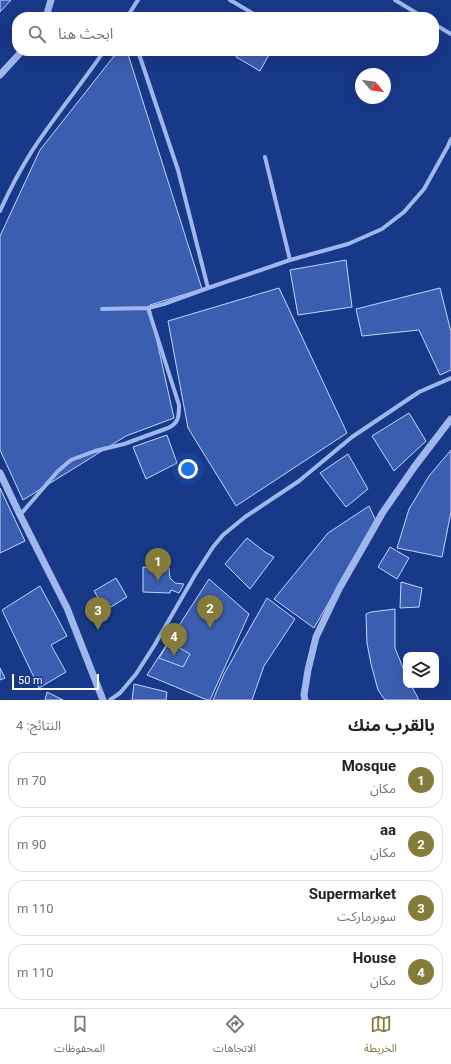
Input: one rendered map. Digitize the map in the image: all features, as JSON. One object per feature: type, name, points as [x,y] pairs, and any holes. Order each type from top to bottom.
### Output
[{"type":"street","points":[[48,12],[52,0]]},
{"type":"street","points":[[130,12],[138,0]]},
{"type":"street","points":[[230,0],[251,12]]},
{"type":"street","points":[[395,0],[415,12]]},
{"type":"street","points":[[439,27],[451,34]]},
{"type":"street","points":[[0,75],[17,56]]},
{"type":"street","points":[[0,211],[8,193],[32,152],[100,56]]},
{"type":"street","points":[[140,56],[178,170],[208,288]]},
{"type":"street","points":[[102,309],[148,308],[164,304],[290,260],[348,244],[382,229],[404,212],[424,189],[451,139]]},
{"type":"street","points":[[265,157],[290,260]]},
{"type":"street","points":[[20,515],[58,471],[71,460],[95,451],[124,444],[168,428],[174,425],[177,421],[179,416],[179,405],[148,308]]},
{"type":"street","points":[[110,700],[120,693],[136,674],[198,570],[223,535],[245,517],[299,481],[352,437],[419,392],[451,378]]},
{"type":"street","points":[[305,700],[304,695],[308,670],[316,637],[339,588],[383,512],[415,466],[451,419]]},
{"type":"street","points":[[0,473],[67,608],[103,700]]},
{"type":"building","points":[[0,0],[11,0],[0,12]]},
{"type":"building","points":[[114,56],[129,56],[202,289],[150,305],[174,418],[126,436],[23,500],[0,450],[0,236],[40,150]]},
{"type":"building","points":[[236,56],[268,56],[260,71]]},
{"type":"building","points":[[346,260],[352,307],[298,315],[290,270]]},
{"type":"building","points":[[279,288],[347,433],[236,506],[188,428],[168,321]]},
{"type":"building","points":[[440,288],[451,332],[451,370],[440,375],[419,330],[362,336],[356,309]]},
{"type":"building","points":[[409,413],[426,441],[394,471],[372,436]]},
{"type":"building","points":[[167,435],[177,463],[146,479],[133,447]]},
{"type":"building","points":[[451,450],[451,512],[442,557],[397,548],[409,509],[429,476]]},
{"type":"building","points":[[348,454],[368,489],[346,507],[320,473]]},
{"type":"building","points":[[0,488],[25,541],[0,553]]},
{"type":"building","points":[[369,506],[376,521],[314,628],[274,599],[328,533]]},
{"type":"building","points":[[247,538],[274,557],[250,589],[225,564]]},
{"type":"building","points":[[390,547],[409,558],[397,579],[378,567]]},
{"type":"building","points":[[155,564],[164,564],[164,568],[169,568],[170,578],[175,583],[184,584],[179,593],[171,590],[170,593],[143,592],[143,567],[155,568]]},
{"type":"building","points":[[116,578],[127,597],[106,610],[94,591]]},
{"type":"building","points":[[209,579],[249,614],[210,700],[207,700],[147,675]]},
{"type":"building","points":[[401,582],[422,588],[419,607],[400,608]]},
{"type":"building","points":[[40,586],[67,636],[51,645],[66,672],[39,688],[2,610]]},
{"type":"building","points":[[267,598],[295,619],[264,666],[252,700],[213,700],[224,674]]},
{"type":"building","points":[[395,609],[395,648],[403,668],[403,688],[413,688],[419,700],[385,700],[378,690],[367,643],[366,614]]},
{"type":"building","points":[[169,642],[190,654],[183,667],[159,658]]},
{"type":"building","points":[[0,668],[5,678],[0,680]]},
{"type":"building","points":[[134,684],[167,692],[166,700],[132,700]]},
{"type":"building","points":[[47,692],[63,700],[45,700]]},
{"type":"place","name":"Mosque","points":[[158,581]]},
{"type":"place","name":"aa","points":[[210,628]]},
{"type":"place","name":"Supermarket","points":[[98,630]]},
{"type":"place","name":"House","points":[[174,656]]}]
